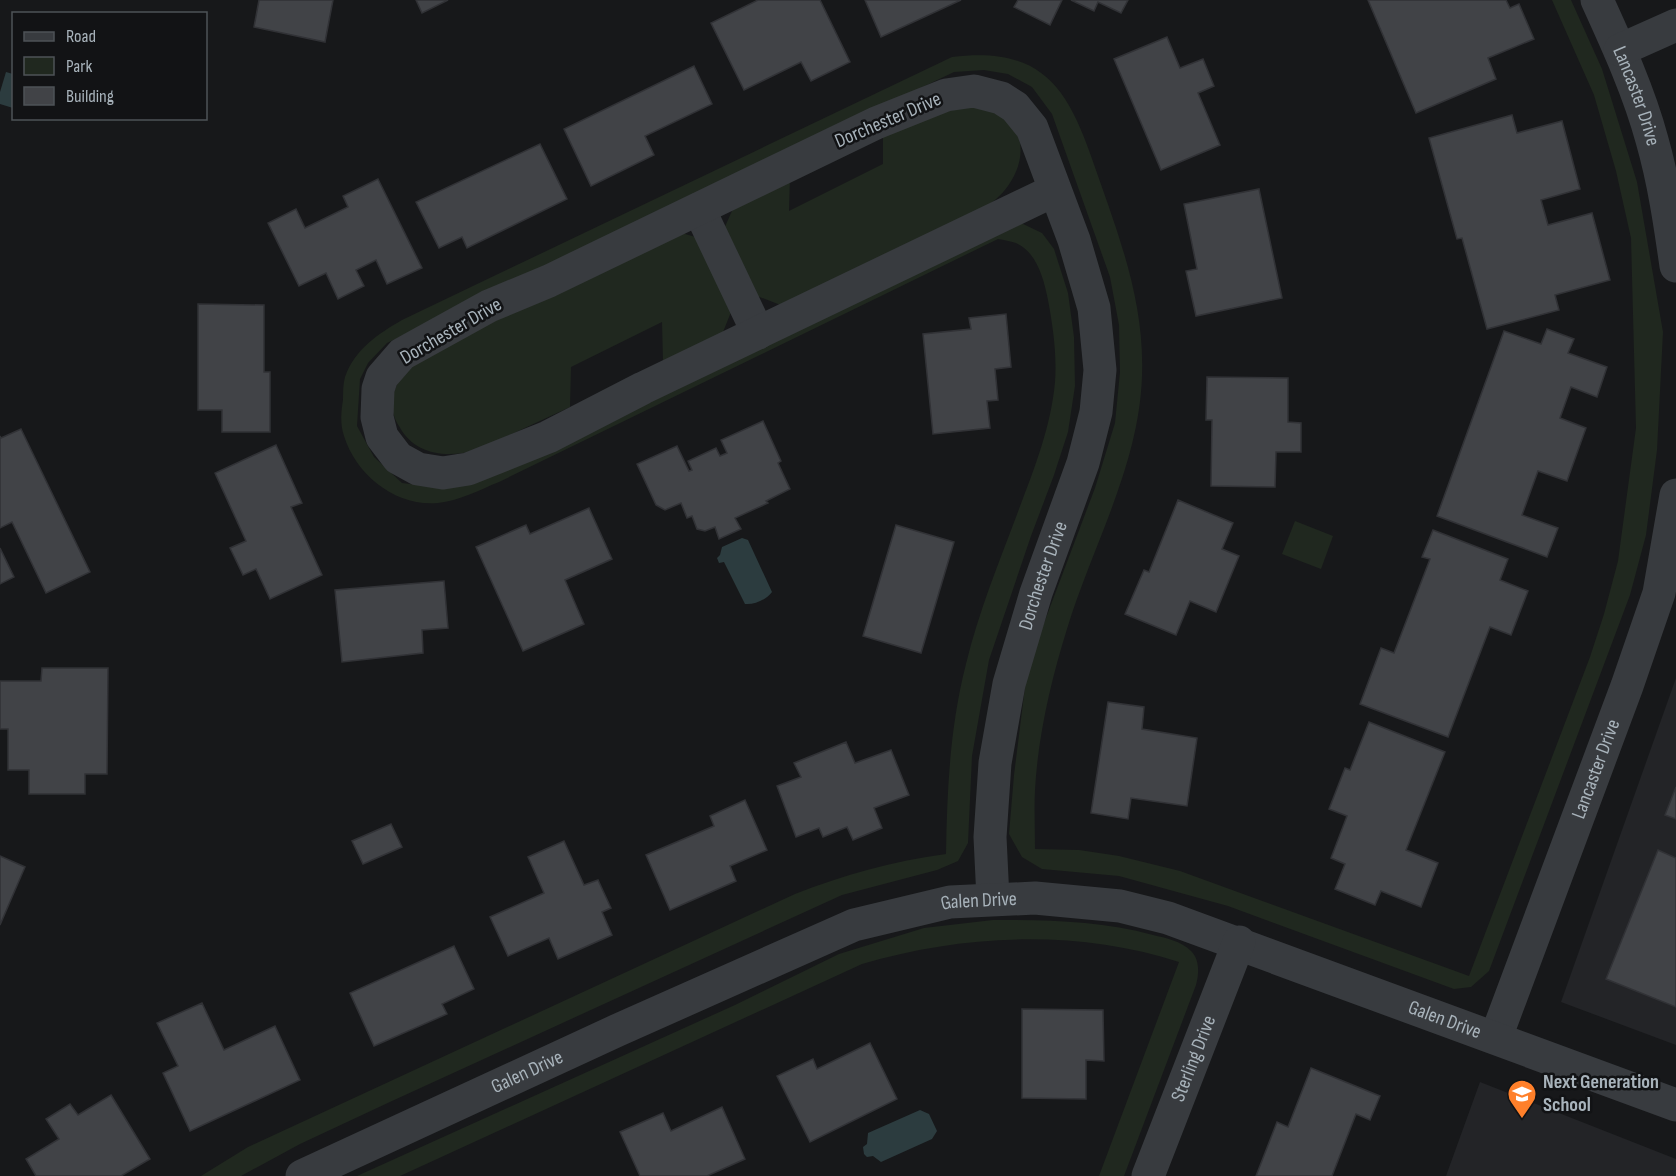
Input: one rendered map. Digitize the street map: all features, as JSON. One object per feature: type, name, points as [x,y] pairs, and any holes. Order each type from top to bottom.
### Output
[{"type":"street","name":"Lancaster Drive","points":[[1597,0],[1632,77],[1652,139],[1667,204],[1676,266]]},
{"type":"street","points":[[1620,50],[1676,25]]},
{"type":"street","name":"Dorchester Drive","points":[[993,899],[990,837],[995,763],[1009,684],[1036,593],[1083,463],[1096,412],[1100,370],[1094,308],[1074,240],[1032,128],[1015,107],[1001,98],[974,91],[946,94],[876,123],[549,281],[489,306],[402,354],[382,377],[378,389],[376,417],[382,437],[398,458],[418,469],[443,473],[468,469],[548,437],[643,388],[1055,190]]},
{"type":"street","points":[[699,209],[758,333]]},
{"type":"street","name":"Lancaster Drive","points":[[1496,1037],[1628,686],[1668,596],[1676,495]]},
{"type":"street","name":"Galen Drive","points":[[302,1176],[854,925],[950,902],[993,899],[1046,898],[1120,906],[1168,918],[1239,942],[1676,1105]]},
{"type":"street","name":"Sterling Drive","points":[[1148,1176],[1239,942]]},
{"type":"shaded area","points":[[6,72],[12,74],[12,108],[0,104],[0,92]]},
{"type":"shaded area","points":[[742,538],[748,540],[772,592],[753,604],[745,604],[724,562],[719,563],[717,558],[722,547]]},
{"type":"shaded area","points":[[1676,678],[1676,1045],[1561,1002]]},
{"type":"shaded area","name":"Next Generation School","points":[[1480,1082],[1676,1159],[1676,1176],[1446,1176]]},
{"type":"shaded area","points":[[920,1110],[929,1114],[937,1131],[932,1139],[881,1162],[873,1156],[867,1157],[864,1154],[863,1147],[867,1144],[868,1133]]},
{"type":"green space","points":[[1552,0],[1571,0],[1602,69],[1637,182],[1663,332],[1657,450],[1646,535],[1630,595],[1489,971],[1471,987],[1454,989],[1228,906],[1119,876],[1042,869],[1022,857],[1009,834],[1026,679],[1041,631],[1095,488],[1115,423],[1120,372],[1119,325],[1110,277],[1052,114],[1032,87],[1008,74],[984,70],[954,72],[387,343],[368,363],[360,379],[357,426],[374,457],[402,483],[434,487],[1021,223],[1042,233],[1054,249],[1068,293],[1074,337],[1075,386],[1068,432],[989,660],[972,756],[968,843],[958,861],[937,870],[842,895],[300,1144],[241,1176],[201,1176],[248,1147],[795,894],[869,870],[946,854],[950,758],[956,711],[966,664],[983,605],[1036,462],[1053,398],[1055,351],[1048,300],[1038,267],[1023,247],[998,239],[499,482],[454,500],[422,503],[407,500],[380,486],[358,463],[350,450],[343,432],[341,418],[344,380],[349,367],[368,343],[402,320],[952,57],[981,55],[1006,58],[1026,64],[1058,89],[1070,107],[1091,156],[1127,264],[1134,291],[1142,347],[1139,409],[1133,442],[1124,473],[1067,629],[1042,729],[1035,797],[1035,849],[1079,850],[1119,856],[1180,871],[1469,976],[1590,657],[1604,614],[1618,561],[1636,428],[1631,238],[1616,171],[1594,95]]},
{"type":"green space","points":[[979,102],[1002,116],[1013,126],[1020,145],[1018,165],[1014,175],[995,200],[976,213],[783,306],[752,294],[723,231],[736,202],[790,176],[789,211],[883,164],[883,131]]},
{"type":"green space","points":[[674,231],[703,239],[735,302],[723,332],[663,362],[662,322],[571,367],[570,407],[477,450],[455,454],[433,452],[414,444],[406,436],[394,417],[392,399],[397,384],[411,362]]},
{"type":"green space","points":[[1295,521],[1333,536],[1321,569],[1282,554]]},
{"type":"green space","points":[[993,920],[1074,922],[1133,930],[1178,942],[1194,955],[1198,972],[1196,985],[1124,1176],[1099,1176],[1179,962],[1140,951],[1101,944],[1020,939],[940,946],[862,964],[400,1176],[357,1176],[735,1005],[839,954],[924,928]]},
{"type":"building","points":[[259,0],[333,0],[325,42],[254,27]]},
{"type":"building","points":[[416,0],[448,0],[422,13]]},
{"type":"building","points":[[758,0],[820,0],[850,62],[811,81],[801,62],[744,90],[711,23]]},
{"type":"building","points":[[865,0],[961,0],[881,37]]},
{"type":"building","points":[[1018,0],[1062,0],[1050,25],[1014,7]]},
{"type":"building","points":[[1071,0],[1128,0],[1121,13],[1098,2],[1094,11]]},
{"type":"building","points":[[1368,0],[1506,0],[1510,8],[1519,4],[1534,39],[1488,58],[1496,79],[1416,113]]},
{"type":"building","points":[[1167,37],[1180,68],[1203,59],[1214,86],[1198,93],[1220,145],[1161,170],[1114,59]]},
{"type":"building","points":[[694,66],[712,104],[645,136],[654,155],[591,186],[564,129]]},
{"type":"building","points":[[1512,115],[1517,133],[1562,121],[1580,189],[1541,200],[1548,225],[1592,213],[1610,280],[1555,295],[1559,310],[1487,329],[1462,238],[1457,239],[1429,138]]},
{"type":"building","points":[[540,144],[567,199],[467,248],[462,237],[439,248],[416,202]]},
{"type":"building","points":[[378,179],[422,268],[387,284],[376,260],[356,270],[364,286],[338,299],[326,273],[299,286],[268,223],[296,209],[305,228],[348,207],[343,196]]},
{"type":"building","points":[[1259,189],[1282,298],[1196,316],[1186,271],[1197,269],[1184,204]]},
{"type":"building","points":[[198,304],[264,305],[264,372],[270,372],[270,432],[222,432],[222,410],[198,410]]},
{"type":"building","points":[[1006,314],[1011,367],[995,369],[998,400],[987,401],[990,428],[933,434],[923,334],[971,329],[969,318]]},
{"type":"building","points":[[1547,329],[1574,339],[1568,353],[1607,367],[1597,397],[1571,387],[1560,418],[1586,428],[1567,481],[1538,471],[1522,515],[1558,528],[1547,557],[1437,516],[1504,331],[1541,344]]},
{"type":"building","points":[[1207,377],[1288,378],[1288,422],[1301,423],[1301,452],[1276,452],[1275,487],[1211,486],[1212,420],[1206,420]]},
{"type":"building","points":[[763,421],[781,461],[778,463],[790,489],[766,501],[768,503],[735,518],[741,529],[719,539],[715,527],[705,531],[697,529],[692,516],[687,518],[681,503],[665,510],[656,505],[637,464],[677,446],[689,471],[692,470],[688,461],[716,448],[720,456],[727,453],[721,440]]},
{"type":"building","points":[[21,429],[90,572],[46,593],[12,522],[0,528],[0,436],[1,438]]},
{"type":"building","points":[[276,445],[302,503],[291,507],[322,575],[270,599],[256,569],[243,575],[230,548],[246,541],[215,473]]},
{"type":"building","points":[[1178,500],[1233,523],[1222,549],[1239,556],[1216,612],[1190,601],[1176,635],[1125,614],[1144,570],[1149,572]]},
{"type":"building","points":[[589,508],[612,559],[565,580],[584,624],[523,651],[476,547],[526,525],[530,534]]},
{"type":"building","points":[[896,525],[954,542],[921,653],[863,636]]},
{"type":"building","points":[[1433,530],[1508,559],[1500,580],[1528,591],[1511,635],[1490,627],[1448,737],[1360,704],[1381,648],[1394,653],[1430,559],[1422,557]]},
{"type":"building","points":[[0,548],[14,577],[0,584]]},
{"type":"building","points":[[444,581],[448,628],[422,630],[423,653],[342,662],[335,590]]},
{"type":"building","points":[[42,668],[108,668],[107,774],[85,774],[85,794],[29,794],[29,770],[8,770],[8,729],[0,729],[0,681],[41,681]]},
{"type":"building","points":[[1108,702],[1144,707],[1142,729],[1197,738],[1187,806],[1131,798],[1128,819],[1091,813]]},
{"type":"building","points":[[1369,722],[1445,752],[1406,850],[1438,863],[1421,907],[1381,891],[1375,905],[1335,889],[1345,864],[1331,858],[1347,816],[1329,809],[1345,768],[1350,770]]},
{"type":"building","points":[[846,742],[855,763],[891,750],[909,795],[874,808],[882,828],[853,840],[847,827],[823,837],[819,828],[796,837],[777,786],[801,777],[794,763]]},
{"type":"building","points":[[1676,787],[1676,819],[1665,815]]},
{"type":"building","points":[[745,800],[767,850],[730,866],[736,881],[670,910],[646,855],[714,826],[710,816]]},
{"type":"building","points":[[391,824],[402,847],[363,864],[352,841]]},
{"type":"building","points":[[564,841],[584,885],[598,880],[611,908],[602,912],[612,935],[558,959],[549,938],[508,956],[490,917],[544,893],[528,857]]},
{"type":"building","points":[[1658,850],[1676,858],[1676,1007],[1606,979]]},
{"type":"building","points":[[0,856],[25,867],[0,925]]},
{"type":"building","points":[[454,946],[474,989],[442,1004],[447,1014],[374,1046],[350,993]]},
{"type":"building","points":[[202,1003],[224,1050],[275,1026],[300,1080],[190,1131],[163,1073],[178,1066],[157,1023]]},
{"type":"building","points":[[1022,1009],[1103,1010],[1104,1061],[1086,1060],[1086,1099],[1022,1098]]},
{"type":"building","points":[[870,1043],[897,1099],[810,1142],[777,1076],[813,1059],[817,1069]]},
{"type":"building","points":[[1311,1068],[1380,1096],[1370,1120],[1356,1114],[1332,1176],[1256,1176],[1277,1122],[1288,1127]]},
{"type":"building","points":[[111,1095],[150,1159],[121,1176],[36,1176],[26,1159],[59,1139],[46,1119],[70,1104],[78,1115]]},
{"type":"building","points":[[722,1107],[745,1159],[707,1176],[640,1176],[620,1132],[663,1113],[671,1131]]},
{"type":"place","name":"Next Generation School","points":[[1522,1120]]}]
